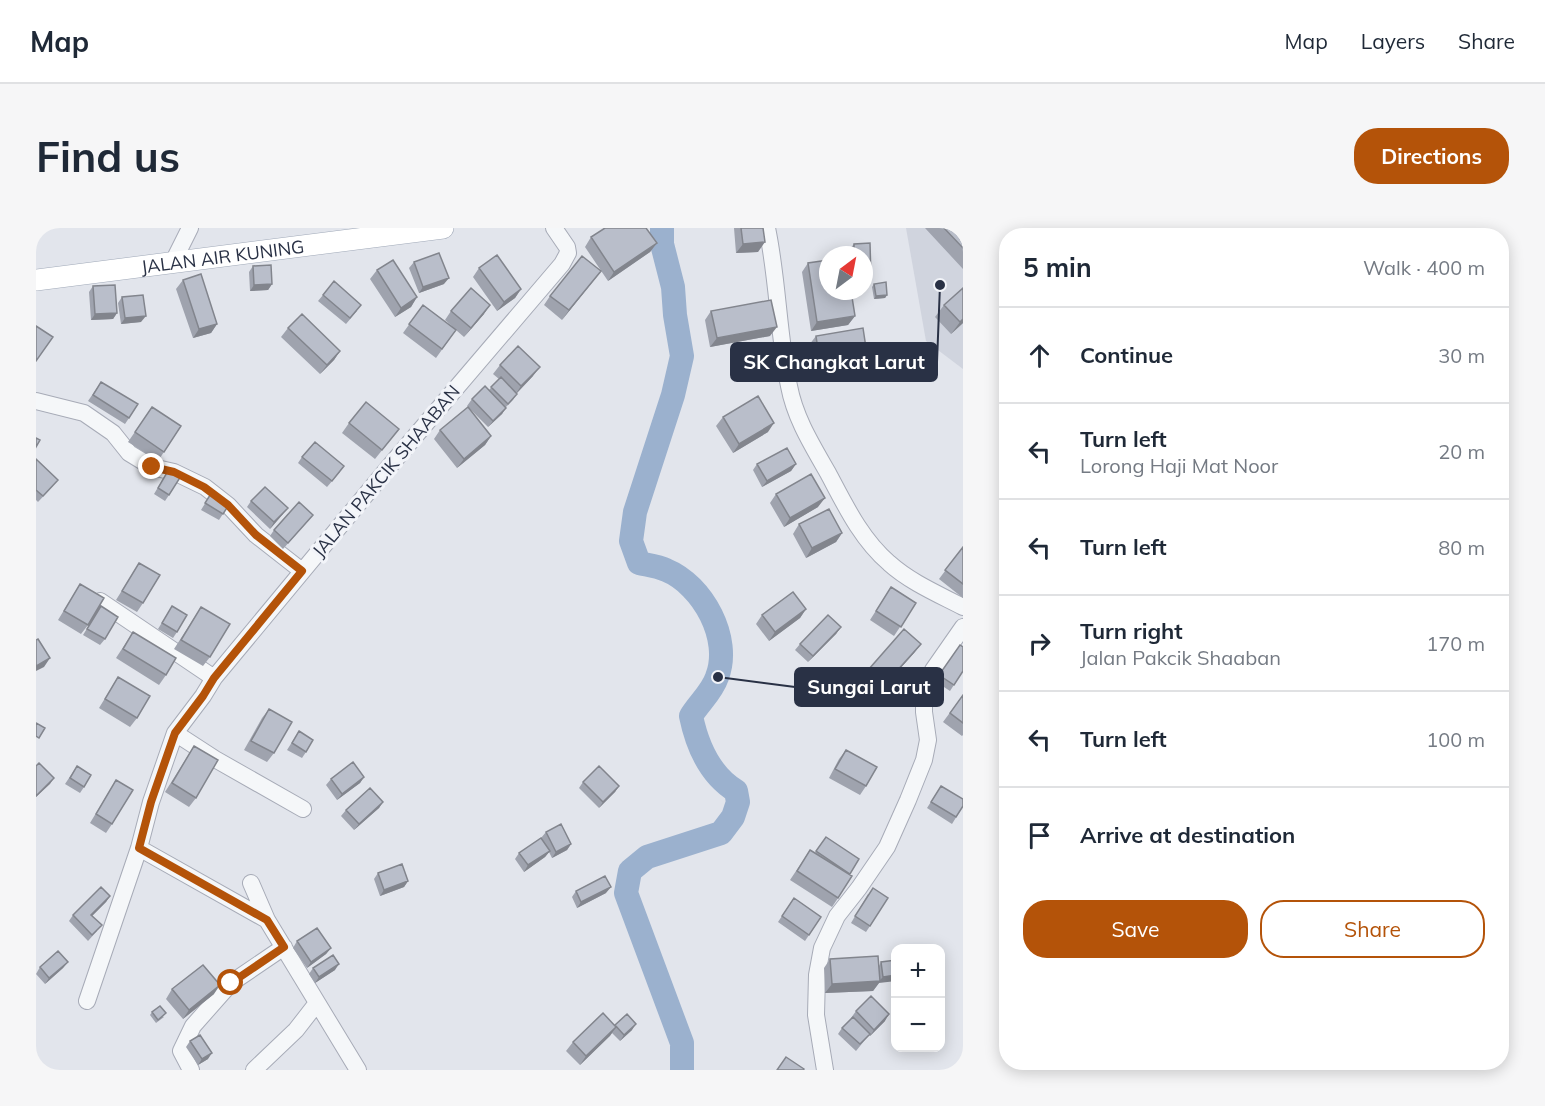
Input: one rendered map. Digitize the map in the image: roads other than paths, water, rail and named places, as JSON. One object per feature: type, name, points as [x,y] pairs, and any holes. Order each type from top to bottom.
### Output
[{"type":"main road","name":"JALAN AIR KUNING","points":[[36,280],[443,228]]},
{"type":"street","points":[[172,264],[190,228]]},
{"type":"street","name":"JALAN PAKCIK SHAABAN","points":[[87,1001],[175,733],[214,678],[302,571],[562,264],[568,253],[567,247],[554,228]]},
{"type":"street","points":[[767,228],[774,262],[789,388],[800,424],[853,519],[887,562],[905,577],[963,607]]},
{"type":"street","points":[[36,401],[84,413],[113,433],[129,453],[152,467],[174,472],[204,487],[228,505],[256,535],[302,571]]},
{"type":"street","points":[[100,601],[214,678]]},
{"type":"street","points":[[825,1070],[816,1015],[817,975],[822,948],[837,916],[886,847],[908,800],[924,760],[928,740],[924,690],[933,670],[963,627]]},
{"type":"street","points":[[175,733],[215,759],[303,809]]},
{"type":"street","points":[[139,848],[267,920]]},
{"type":"street","points":[[251,883],[267,920],[358,1070]]},
{"type":"street","points":[[191,1070],[181,1052],[192,1026],[231,983],[284,947]]},
{"type":"street","points":[[254,1070],[296,1030],[317,1003]]},
{"type":"waterway","points":[[662,228],[662,244],[673,287],[682,356],[673,395],[635,512],[631,541],[639,563],[663,569],[679,577],[692,588],[711,615],[721,646],[721,662],[712,688],[691,716],[706,758],[719,777],[736,791],[738,802],[733,817],[721,833],[647,857],[630,871],[626,893],[682,1043],[682,1070]]},
{"type":"place","name":"SK Changkat Larut","points":[[940,285]]},
{"type":"place","name":"Sungai Larut","points":[[718,677]]}]
